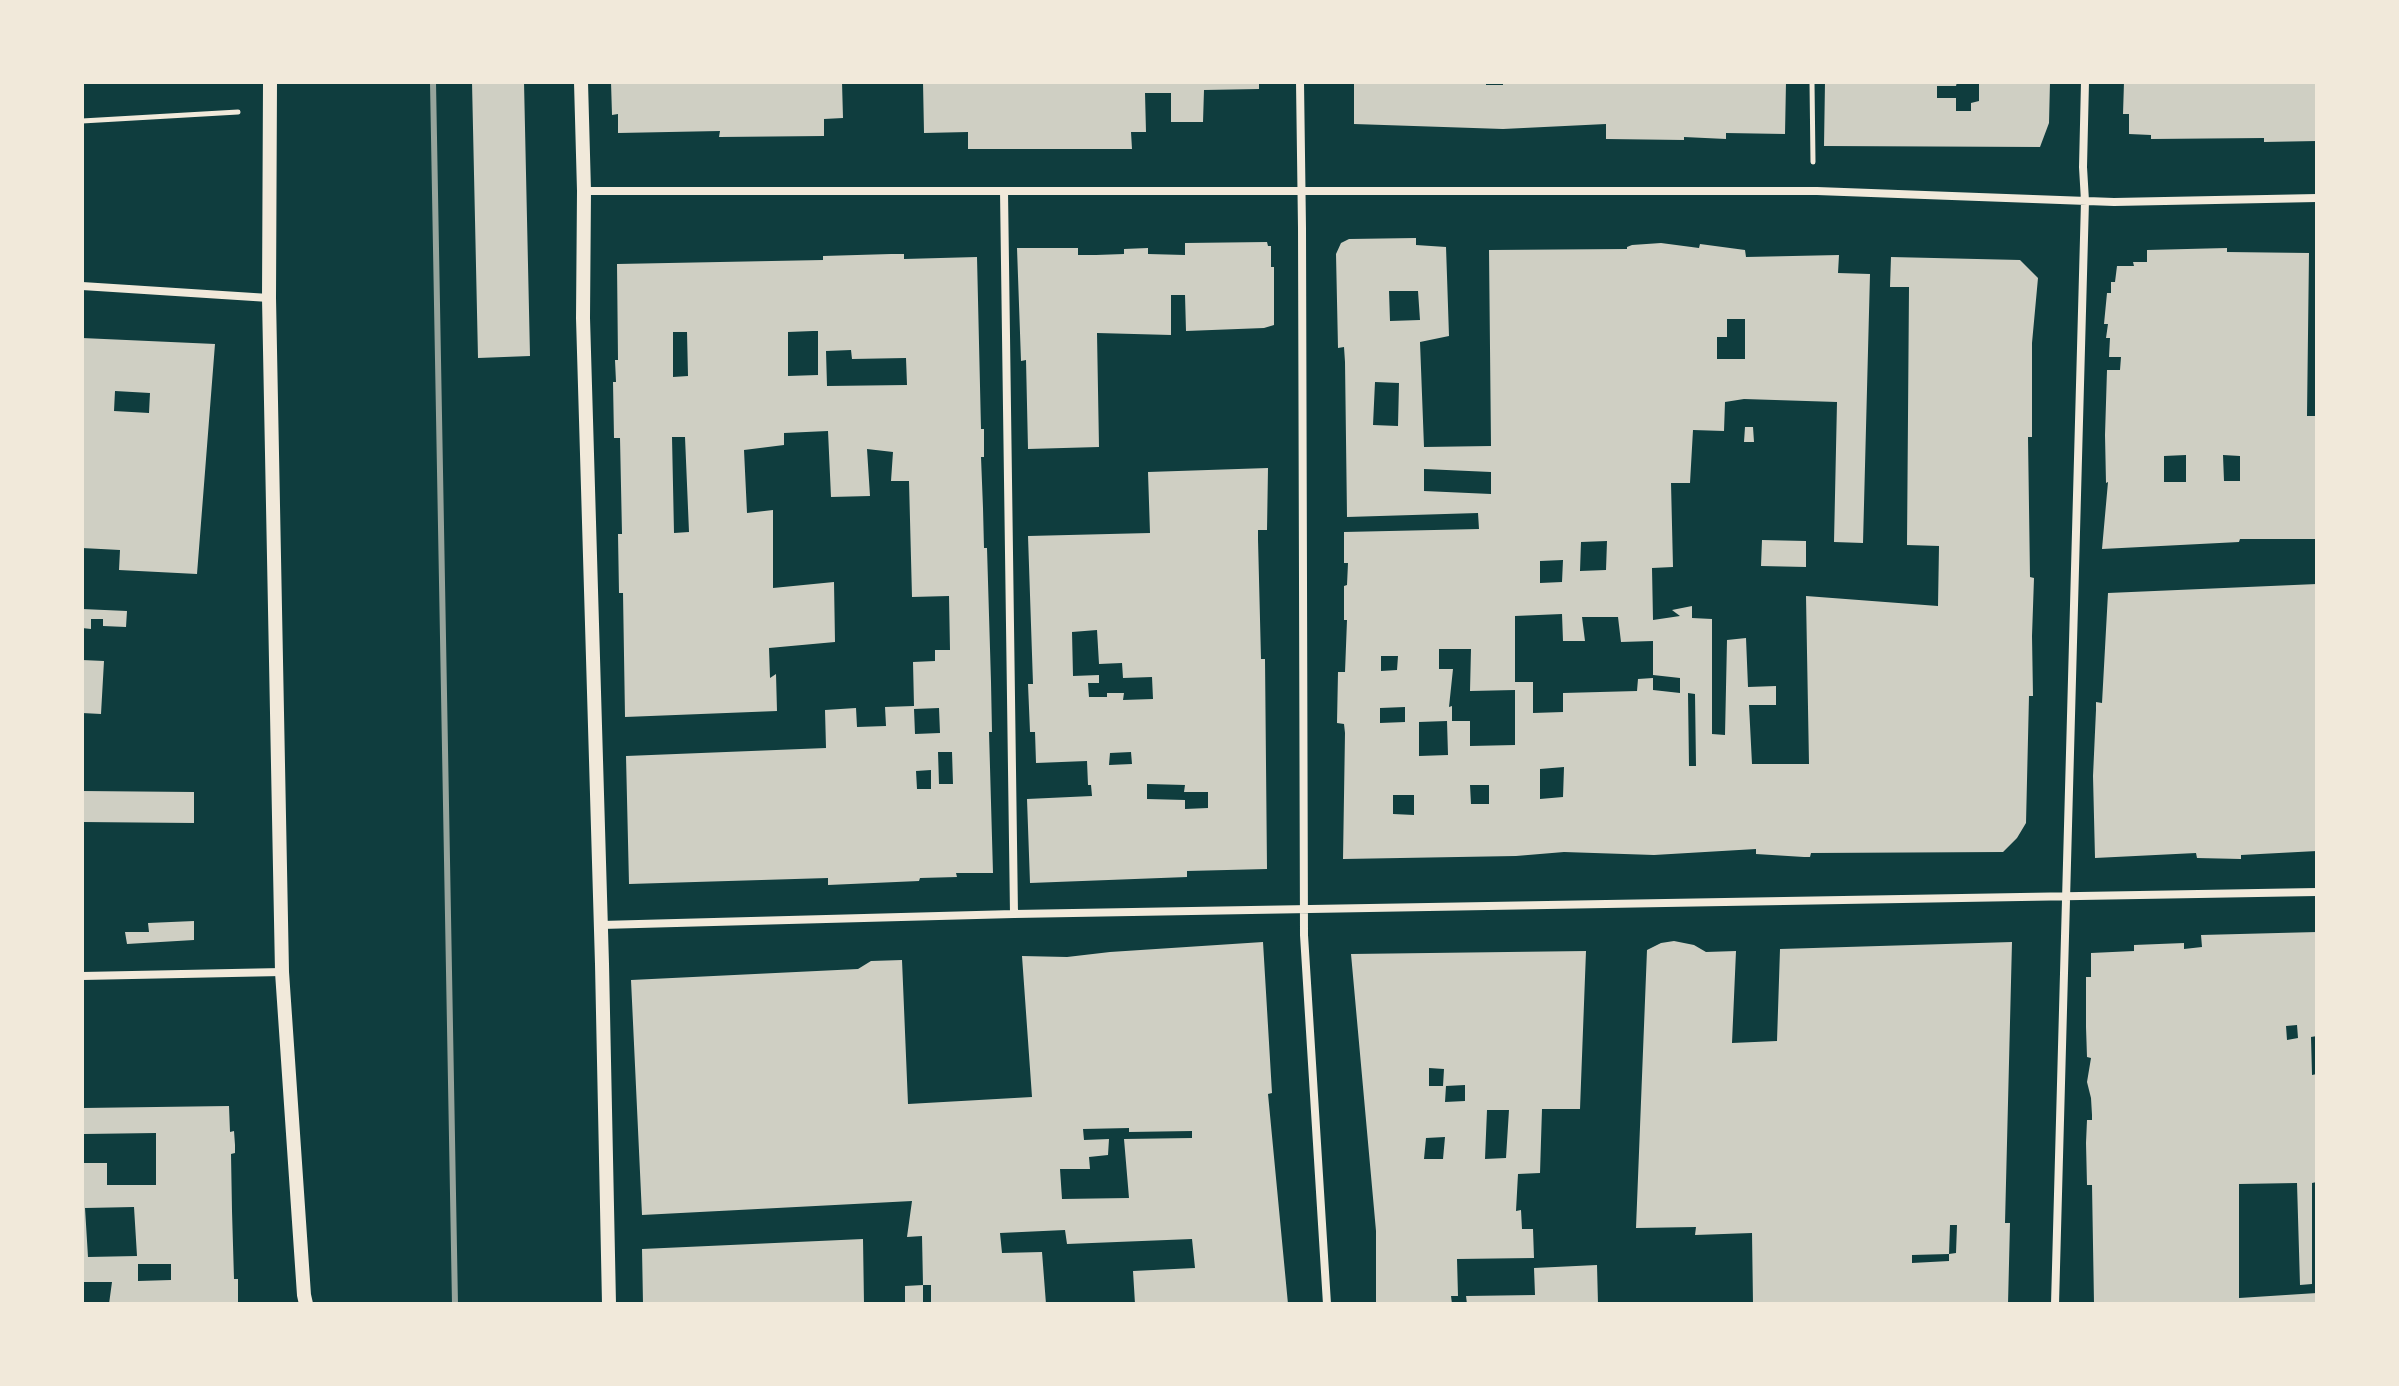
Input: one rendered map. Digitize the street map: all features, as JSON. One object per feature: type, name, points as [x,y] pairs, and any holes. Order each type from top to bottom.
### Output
[{"type":"street","points":[[270,82],[269,298],[282,972],[306,1304]]},
{"type":"street","points":[[581,82],[583,318],[609,1304]]},
{"type":"street","points":[[1300,82],[1304,935],[1327,1304]]},
{"type":"street","points":[[2055,1304],[2085,201],[2085,82]]},
{"type":"street","points":[[584,191],[1817,191],[2085,201],[2317,198]]},
{"type":"street","points":[[1004,191],[1014,914]]},
{"type":"street","points":[[82,286],[269,298]]},
{"type":"street","points":[[601,925],[1014,914],[2317,892]]},
{"type":"street","points":[[82,976],[282,972]]},
{"type":"path","points":[[1812,82],[1813,168],[1817,191]]},
{"type":"path","points":[[82,121],[270,110]]},
{"type":"building","points":[[472,82],[524,82],[530,356],[478,358]]},
{"type":"building","points":[[611,82],[842,82],[843,118],[824,119],[824,136],[719,137],[720,131],[618,133],[618,114],[612,115]]},
{"type":"building","points":[[923,82],[1259,82],[1259,89],[1204,90],[1203,122],[1171,122],[1171,93],[1145,93],[1146,132],[1131,132],[1132,149],[968,149],[968,132],[924,133]]},
{"type":"building","points":[[1354,82],[1486,82],[1486,85],[1503,85],[1503,82],[1786,82],[1785,134],[1726,133],[1726,139],[1606,139],[1606,124],[1503,129],[1354,124]]},
{"type":"building","points":[[1825,82],[1957,82],[1956,86],[1937,86],[1937,98],[1956,98],[1956,111],[1971,111],[1971,103],[1979,101],[1979,82],[2050,82],[2049,123],[2040,147],[1824,146]]},
{"type":"building","points":[[2124,82],[2317,82],[2317,141],[2151,139],[2151,135],[2129,134],[2129,114],[2123,114]]},
{"type":"building","points":[[1416,238],[1416,245],[1446,247],[1449,336],[1420,342],[1424,447],[1491,446],[1489,250],[1627,249],[1632,245],[1661,243],[1699,248],[1700,244],[1745,250],[1746,257],[1839,255],[1838,273],[1870,274],[1863,543],[1834,542],[1837,402],[1744,399],[1725,402],[1724,431],[1693,430],[1690,483],[1671,483],[1673,567],[1652,568],[1653,620],[1680,616],[1672,610],[1692,606],[1692,618],[1712,619],[1712,734],[1725,735],[1727,640],[1746,638],[1748,687],[1776,686],[1776,705],[1749,705],[1752,764],[1809,764],[1806,596],[1938,606],[1939,546],[1907,545],[1909,287],[1890,287],[1891,257],[2020,260],[2038,278],[2032,343],[2032,437],[2028,437],[2030,577],[2034,578],[2033,696],[2029,696],[2026,823],[2017,838],[2003,852],[1811,853],[1810,857],[1804,857],[1756,854],[1756,849],[1654,855],[1564,852],[1516,856],[1343,859],[1345,733],[1344,724],[1337,723],[1338,672],[1345,672],[1347,620],[1344,620],[1348,563],[1344,563],[1344,532],[1479,529],[1478,513],[1347,517],[1345,362],[1344,347],[1338,348],[1336,254],[1341,243],[1349,239]],"holes":[[[1389,291],[1418,291],[1420,320],[1390,321]],[[1727,319],[1745,319],[1745,359],[1717,359],[1717,337],[1727,337]],[[1375,382],[1399,383],[1398,426],[1373,425]],[[1424,469],[1491,472],[1491,494],[1424,491]],[[1607,541],[1606,570],[1580,571],[1581,542]],[[1563,560],[1562,582],[1540,583],[1540,561]],[[1562,614],[1563,641],[1585,641],[1582,617],[1618,617],[1621,642],[1653,641],[1653,675],[1680,678],[1680,693],[1653,690],[1653,678],[1638,679],[1637,691],[1563,693],[1563,712],[1533,713],[1533,682],[1515,682],[1515,616]],[[1439,649],[1471,649],[1470,691],[1515,690],[1515,745],[1470,746],[1470,721],[1452,721],[1452,706],[1449,707],[1453,669],[1439,669]],[[1381,656],[1398,656],[1397,670],[1381,671]],[[1688,693],[1695,694],[1696,766],[1689,766]],[[1405,707],[1405,722],[1380,723],[1380,708]],[[1447,721],[1448,755],[1419,756],[1419,722]],[[1564,767],[1563,797],[1540,799],[1540,769]],[[1470,785],[1489,785],[1489,804],[1471,804]],[[1393,795],[1414,795],[1414,815],[1393,814]]]},
{"type":"building","points":[[1267,242],[1271,246],[1271,267],[1274,267],[1274,325],[1186,331],[1185,295],[1171,295],[1171,335],[1097,333],[1099,447],[1028,449],[1026,360],[1021,361],[1017,248],[1078,248],[1078,255],[1096,255],[1124,254],[1124,249],[1148,248],[1148,254],[1185,255],[1185,243]]},
{"type":"building","points":[[2227,248],[2227,252],[2309,253],[2307,416],[2317,416],[2317,539],[2240,539],[2239,542],[2102,549],[2108,482],[2105,435],[2107,370],[2120,370],[2121,357],[2109,357],[2110,338],[2106,338],[2108,324],[2104,324],[2107,293],[2111,293],[2117,266],[2147,262],[2147,250]],"holes":[[[2186,455],[2186,482],[2164,482],[2164,456]],[[2223,455],[2240,456],[2240,481],[2224,481]]]},
{"type":"building","points":[[904,254],[904,259],[977,257],[981,429],[984,429],[984,457],[981,457],[991,682],[992,732],[989,732],[993,873],[956,873],[957,877],[920,878],[919,881],[828,885],[828,878],[629,884],[626,756],[826,748],[825,710],[856,708],[857,727],[886,726],[885,707],[914,706],[913,662],[935,661],[935,650],[950,650],[949,596],[912,597],[909,481],[891,481],[893,452],[867,449],[870,496],[831,497],[828,431],[784,433],[784,445],[744,450],[747,513],[773,510],[773,588],[834,582],[835,642],[769,648],[770,678],[776,674],[777,711],[625,717],[623,593],[619,593],[618,534],[622,534],[620,438],[614,438],[613,382],[616,382],[615,360],[618,360],[617,264],[823,260],[823,256]],"holes":[[[818,331],[818,375],[788,376],[788,332]],[[673,332],[687,332],[688,376],[673,377]],[[851,350],[852,359],[906,358],[907,385],[827,386],[826,351]],[[672,437],[685,437],[689,532],[674,533]],[[939,708],[940,733],[915,734],[914,709]],[[938,752],[952,752],[953,784],[939,784]],[[931,770],[931,789],[917,789],[916,771]]]},
{"type":"building","points":[[82,338],[215,344],[197,574],[119,570],[120,550],[82,548]],"holes":[[[115,391],[150,393],[149,413],[114,411]]]},
{"type":"building","points":[[1745,427],[1753,427],[1754,442],[1744,442]]},
{"type":"building","points":[[1268,468],[1267,530],[1258,530],[1261,659],[1265,659],[1267,869],[1187,871],[1187,877],[1030,883],[1027,799],[1092,796],[1091,785],[1088,785],[1087,761],[1036,763],[1035,732],[1030,732],[1028,684],[1033,684],[1028,536],[1150,533],[1148,472]],"holes":[[[1097,630],[1099,664],[1122,663],[1123,678],[1152,677],[1153,699],[1123,700],[1124,693],[1089,697],[1088,683],[1099,683],[1099,675],[1073,676],[1072,632]],[[1131,752],[1132,764],[1109,765],[1110,753]],[[1147,784],[1185,785],[1184,792],[1208,792],[1208,808],[1185,809],[1185,800],[1147,799]]]},
{"type":"building","points":[[1762,540],[1806,541],[1806,567],[1761,566]]},
{"type":"building","points":[[2317,584],[2317,851],[2241,855],[2241,859],[2197,858],[2196,853],[2095,858],[2093,776],[2096,702],[2102,703],[2108,593]]},
{"type":"building","points":[[82,609],[127,611],[126,627],[103,626],[103,619],[91,619],[91,629],[82,628]]},
{"type":"building","points":[[82,660],[104,661],[101,714],[82,713]]},
{"type":"building","points":[[82,791],[194,792],[194,823],[82,822]]},
{"type":"building","points":[[194,921],[194,940],[127,944],[125,932],[149,932],[148,923]]},
{"type":"building","points":[[2317,932],[2317,1036],[2311,1037],[2312,1075],[2317,1074],[2317,1182],[2312,1183],[2312,1284],[2300,1285],[2297,1183],[2239,1184],[2239,1298],[2317,1293],[2317,1304],[2094,1304],[2092,1185],[2087,1185],[2086,1143],[2087,1120],[2092,1120],[2087,1082],[2091,1058],[2087,1057],[2086,1027],[2086,977],[2091,977],[2091,953],[2134,951],[2134,945],[2184,943],[2184,949],[2202,947],[2201,935]],"holes":[[[2297,1025],[2298,1038],[2287,1040],[2286,1026]]]},
{"type":"building","points":[[1674,941],[1694,945],[1706,952],[1736,951],[1732,1043],[1777,1041],[1780,949],[2012,942],[2005,1223],[2010,1223],[2008,1304],[1753,1304],[1752,1233],[1695,1235],[1696,1227],[1636,1228],[1647,950]],"holes":[[[1950,1225],[1957,1225],[1956,1253],[1949,1254]],[[1949,1254],[1949,1261],[1912,1263],[1912,1255]]]},
{"type":"building","points":[[1263,942],[1272,1093],[1268,1094],[1288,1304],[1135,1304],[1133,1271],[1195,1268],[1192,1239],[1067,1244],[1065,1230],[1000,1233],[1002,1253],[1042,1252],[1046,1304],[931,1304],[931,1285],[923,1285],[922,1236],[907,1237],[912,1201],[642,1215],[631,980],[858,969],[871,961],[902,960],[908,1104],[1032,1097],[1022,956],[1067,957]],"holes":[[[1129,1128],[1129,1132],[1192,1131],[1192,1138],[1124,1139],[1129,1198],[1062,1199],[1060,1169],[1090,1169],[1089,1157],[1108,1155],[1109,1139],[1084,1140],[1083,1129]]]},
{"type":"building","points":[[1586,951],[1580,1109],[1542,1109],[1540,1173],[1518,1174],[1516,1211],[1521,1210],[1522,1229],[1533,1229],[1534,1258],[1457,1259],[1458,1296],[1451,1296],[1452,1304],[1376,1304],[1376,1231],[1351,954]],"holes":[[[1429,1068],[1444,1069],[1443,1086],[1429,1086]],[[1465,1085],[1465,1101],[1445,1102],[1446,1086]],[[1487,1110],[1509,1110],[1506,1158],[1485,1159]],[[1445,1137],[1443,1159],[1424,1159],[1426,1138]]]},
{"type":"building","points":[[229,1106],[230,1132],[234,1131],[235,1145],[235,1153],[231,1154],[232,1211],[238,1304],[109,1304],[112,1282],[82,1282],[84,1163],[107,1163],[107,1185],[156,1185],[156,1133],[84,1134],[83,1108]],"holes":[[[134,1207],[137,1256],[88,1257],[85,1208]],[[138,1264],[171,1264],[171,1280],[138,1281]]]},
{"type":"building","points":[[863,1239],[864,1304],[643,1304],[642,1249]]},
{"type":"building","points":[[1597,1265],[1598,1304],[1467,1304],[1466,1296],[1535,1295],[1534,1268]]},
{"type":"building","points":[[923,1285],[923,1304],[905,1304],[905,1286]]},
{"type":"railway","points":[[433,82],[455,1304]]}]
